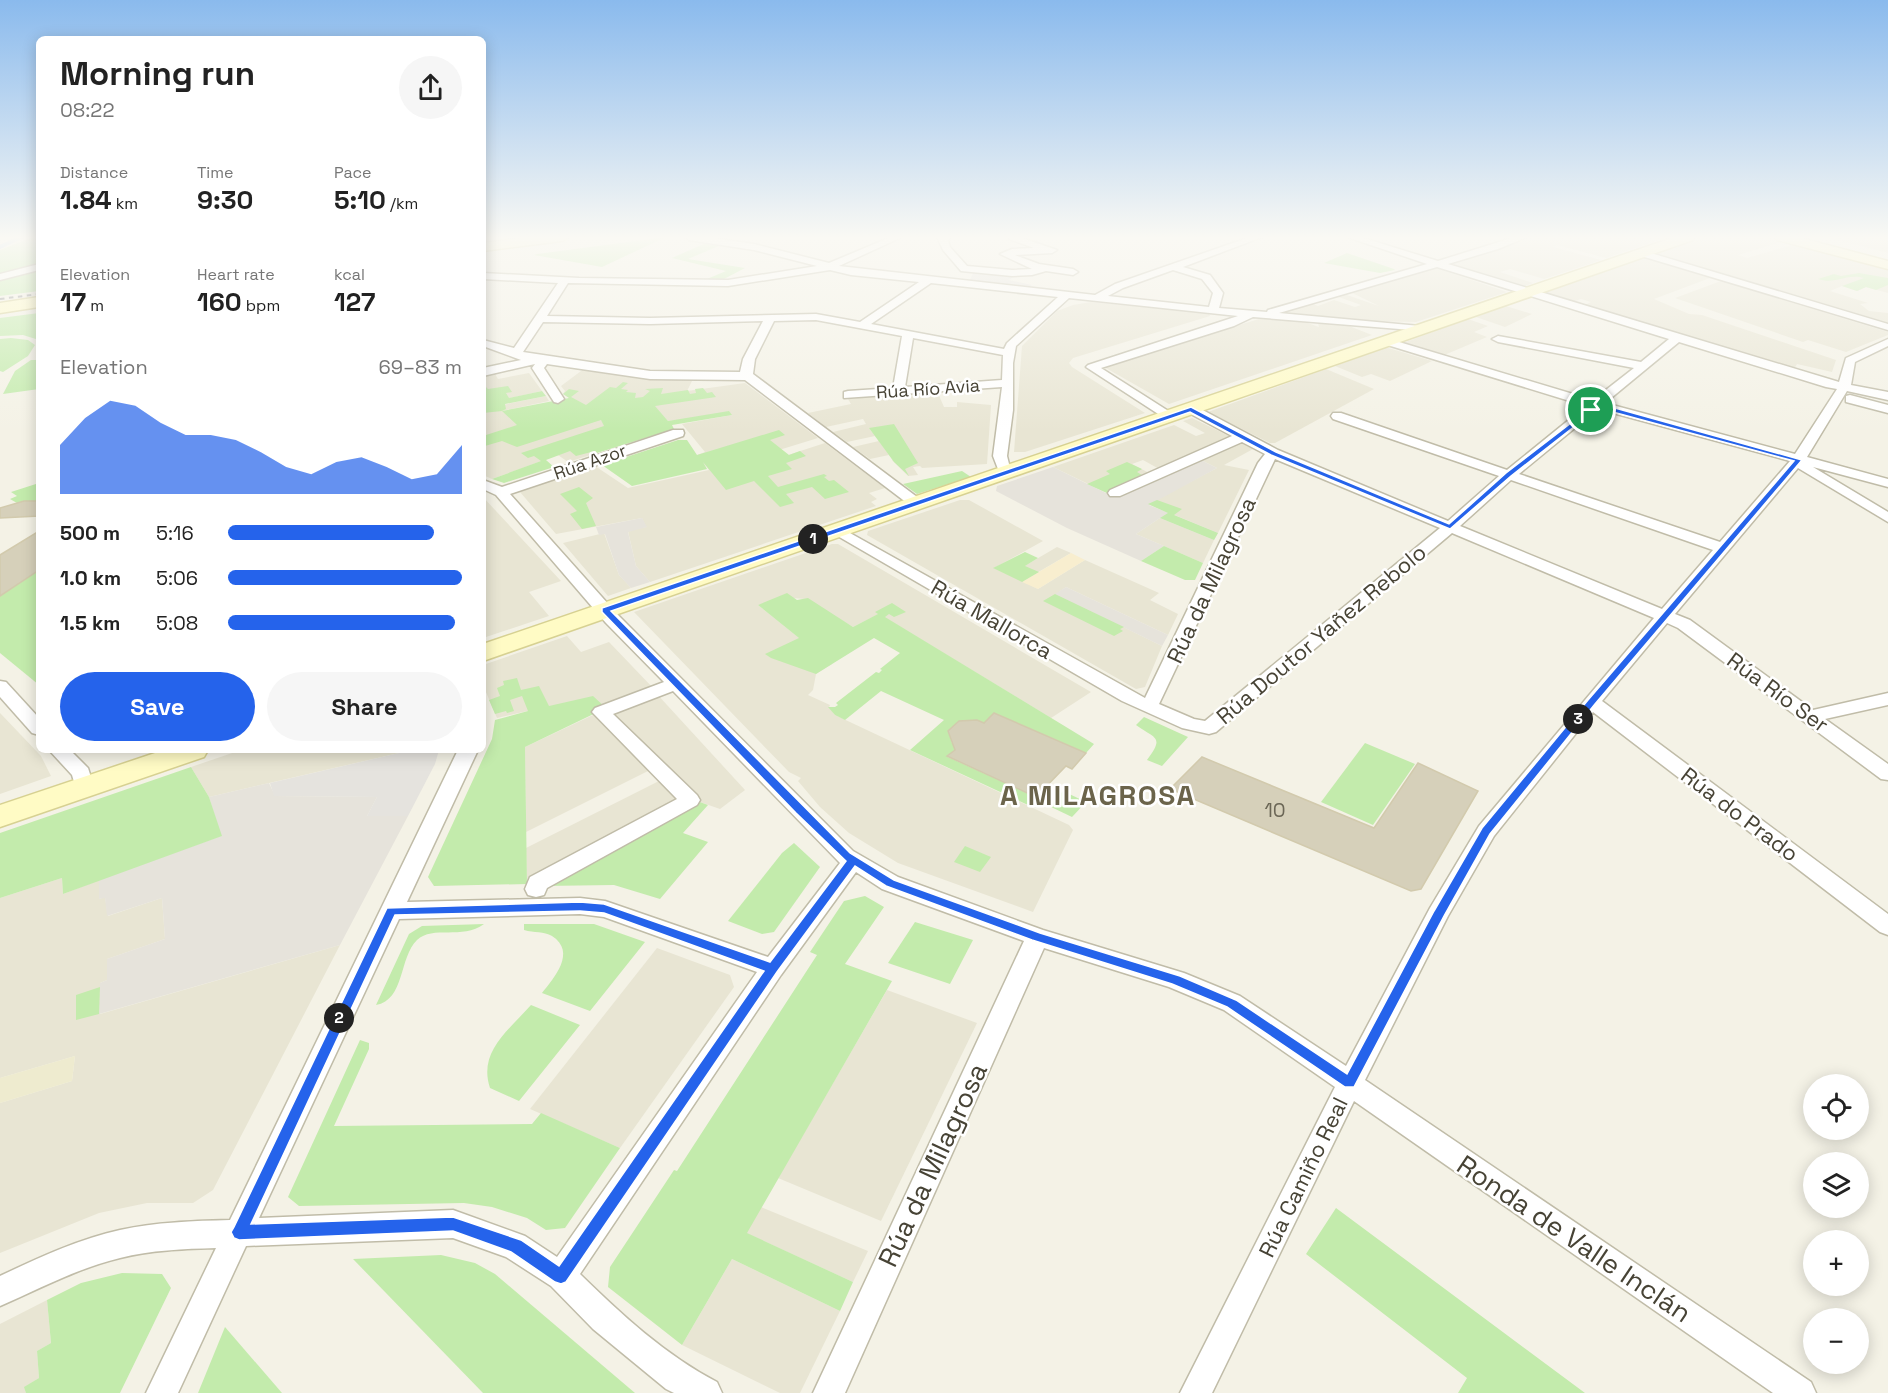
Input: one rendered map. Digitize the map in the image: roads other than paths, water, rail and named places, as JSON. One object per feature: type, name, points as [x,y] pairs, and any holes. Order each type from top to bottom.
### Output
[{"type":"street","points":[[515,353],[521,348],[551,302]]},
{"type":"street","points":[[863,326],[898,302]]},
{"type":"street","points":[[1010,471],[1003,466],[1000,456],[1008,383],[1006,370],[1008,353],[1011,345],[1058,302]]},
{"type":"street","points":[[1136,302],[1420,329]]},
{"type":"street","points":[[1213,310],[1215,302]]},
{"type":"street","points":[[1270,316],[1271,312],[1302,302]]},
{"type":"street","points":[[486,652],[1500,302]]},
{"type":"street","points":[[1561,302],[1840,391],[1888,410]]},
{"type":"street","points":[[1805,302],[1888,327]]},
{"type":"street","points":[[0,310],[36,304]]},
{"type":"street","points":[[1097,366],[1090,360],[1221,318],[1229,312]]},
{"type":"street","points":[[1169,417],[1092,367],[1230,324],[1250,314]]},
{"type":"street","points":[[540,319],[650,321],[822,317],[1008,353]]},
{"type":"street","points":[[770,318],[749,359],[746,372],[748,376],[916,503]]},
{"type":"street","points":[[898,391],[908,335]]},
{"type":"street","name":"Rúa Doutor Yañez Rebolo","points":[[1149,706],[1189,724],[1209,728],[1509,475],[1677,338]]},
{"type":"street","points":[[1498,339],[1644,366]]},
{"type":"street","points":[[1385,341],[1796,462],[1888,483]]},
{"type":"street","name":"Rúa Camiño Real","points":[[1197,1393],[1350,1083],[1438,914],[1486,831],[1591,702],[1796,462],[1840,391],[1850,360],[1888,342]]},
{"type":"street","points":[[486,344],[538,359],[664,376],[748,376]]},
{"type":"street","points":[[486,371],[538,359]]},
{"type":"street","points":[[538,359],[537,368],[558,399]]},
{"type":"street","name":"Rúa Río Avia","points":[[848,395],[1008,383]]},
{"type":"street","points":[[1840,391],[1888,396]]},
{"type":"street","name":"Rúa Río Ser","points":[[1191,409],[1273,453],[1684,624],[1888,774]]},
{"type":"street","points":[[1337,416],[1722,548]]},
{"type":"street","name":"Rúa Azor","points":[[501,492],[678,433]]},
{"type":"street","points":[[1114,493],[1242,437]]},
{"type":"street","name":"Rúa da Milagrosa","points":[[1149,706],[1203,598],[1265,463],[1273,453]]},
{"type":"street","points":[[1796,462],[1888,518]]},
{"type":"street","points":[[486,485],[501,492]]},
{"type":"street","name":"Ronda de Valle Inclán","points":[[501,492],[605,610],[846,856],[890,883],[1036,937],[1176,980],[1232,1004],[1800,1393]]},
{"type":"street","name":"Rúa Mallorca","points":[[836,531],[1118,692],[1149,706]]},
{"type":"street","points":[[536,889],[538,883],[690,800],[601,712],[676,684]]},
{"type":"street","points":[[0,686],[36,726]]},
{"type":"street","points":[[1810,716],[1888,699]]},
{"type":"street","name":"Rúa do Prado","points":[[1591,702],[1888,926]]},
{"type":"street","points":[[61,753],[81,773],[84,787]]},
{"type":"street","points":[[0,816],[185,753]]},
{"type":"street","points":[[162,1393],[467,753]]},
{"type":"street","points":[[561,1276],[773,968],[854,860]]},
{"type":"street","points":[[391,911],[580,906],[604,909],[773,968]]},
{"type":"street","name":"Rúa da Milagrosa","points":[[829,1393],[1036,937]]},
{"type":"street","points":[[0,1291],[50,1268],[119,1244],[170,1236],[453,1224],[515,1246],[561,1276],[604,1318],[677,1378],[706,1393]]},
{"type":"district","name":"A MILAGROSA","points":[[1098,795]]}]
